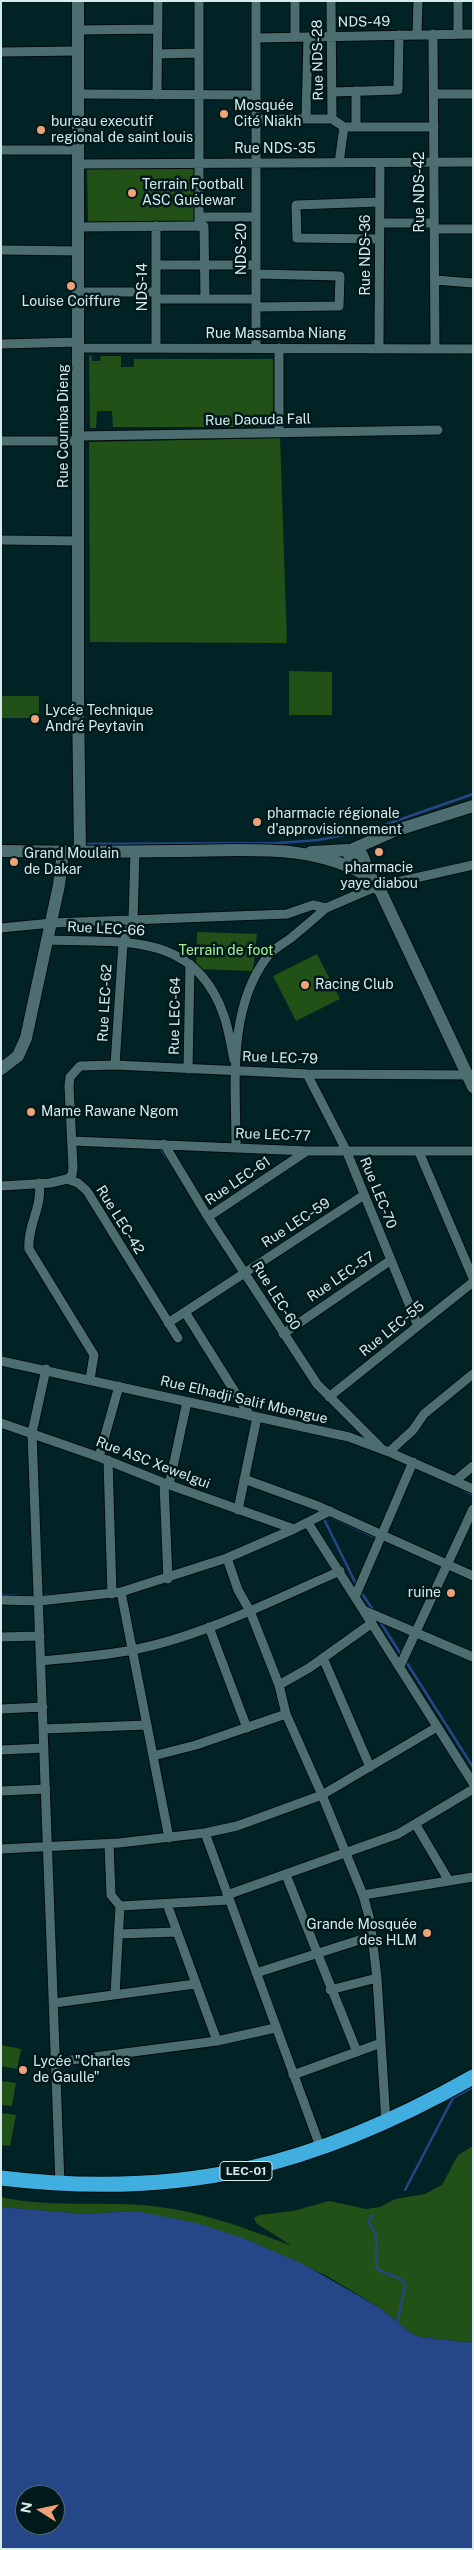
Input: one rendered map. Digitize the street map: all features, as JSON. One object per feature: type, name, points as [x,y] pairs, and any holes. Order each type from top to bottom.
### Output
[{"type":"highway","name":"LEC-01","points":[[1,2178],[60,2184],[156,2184],[194,2180],[257,2168],[321,2149],[386,2124],[473,2077]]},
{"type":"street","name":"Rue Coumba Dieng","points":[[78,1],[80,852]]},
{"type":"street","points":[[157,95],[158,1]]},
{"type":"street","points":[[199,1],[199,222]]},
{"type":"street","name":"NDS-20","points":[[256,1],[256,348]]},
{"type":"street","points":[[295,1],[295,37]]},
{"type":"street","name":"Rue NDS-28","points":[[331,1],[332,119]]},
{"type":"street","points":[[418,1],[418,35]]},
{"type":"street","points":[[458,1],[458,34]]},
{"type":"street","points":[[77,30],[158,29]]},
{"type":"street","name":"Rue NDS-42","points":[[433,34],[435,348]]},
{"type":"street","name":"NDS-49","points":[[256,38],[473,34]]},
{"type":"street","points":[[332,92],[398,90],[399,35]]},
{"type":"street","points":[[306,119],[308,37]]},
{"type":"street","points":[[1,52],[77,51]]},
{"type":"street","points":[[158,54],[199,53]]},
{"type":"street","points":[[356,91],[356,127]]},
{"type":"street","points":[[78,94],[256,95]]},
{"type":"street","points":[[434,94],[473,94]]},
{"type":"street","points":[[256,119],[332,119],[344,127],[434,127]]},
{"type":"street","points":[[339,163],[344,127]]},
{"type":"street","points":[[1,150],[78,150]]},
{"type":"street","name":"Rue NDS-35","points":[[78,164],[473,162]]},
{"type":"street","name":"Rue NDS-36","points":[[379,348],[380,163]]},
{"type":"street","points":[[379,239],[297,237],[296,205],[380,202]]},
{"type":"street","points":[[78,227],[156,226],[256,217]]},
{"type":"street","points":[[199,222],[204,226],[205,299]]},
{"type":"street","points":[[380,223],[473,229]]},
{"type":"street","name":"NDS-14","points":[[156,226],[156,347]]},
{"type":"street","points":[[1,250],[79,251]]},
{"type":"street","points":[[79,292],[339,306],[340,276],[204,265],[156,265]]},
{"type":"street","points":[[435,280],[473,283]]},
{"type":"street","name":"Rue Massamba Niang","points":[[1,344],[473,349]]},
{"type":"street","points":[[279,348],[279,433]]},
{"type":"street","name":"Rue Daouda Fall","points":[[1,441],[438,430]]},
{"type":"street","points":[[1,540],[79,541]]},
{"type":"street","points":[[350,865],[357,853],[374,839],[473,806]]},
{"type":"street","points":[[1,851],[136,852],[239,850],[304,853],[327,850],[357,853]]},
{"type":"street","points":[[1,1069],[18,1056],[26,1038],[52,923],[63,852]]},
{"type":"street","points":[[123,943],[134,920],[136,852]]},
{"type":"street","points":[[304,853],[350,865],[374,883]]},
{"type":"street","points":[[357,853],[380,890],[405,940],[470,1075],[473,1087]]},
{"type":"street","points":[[236,1147],[236,1070],[242,1010],[260,968],[274,949],[326,908],[374,883],[473,865]]},
{"type":"street","points":[[1,928],[52,923],[287,914],[313,905],[326,908]]},
{"type":"street","name":"Rue LEC-66","points":[[48,940],[123,943],[158,947],[179,956],[190,964],[207,983],[221,1010],[236,1070]]},
{"type":"street","name":"Rue LEC-62","points":[[116,1065],[123,943]]},
{"type":"street","name":"Rue LEC-64","points":[[188,1069],[190,964]]},
{"type":"street","name":"Rue LEC-79","points":[[72,1141],[70,1076],[74,1070],[86,1064],[307,1074],[470,1075]]},
{"type":"street","name":"Rue LEC-70","points":[[307,1074],[346,1150],[418,1326]]},
{"type":"street","points":[[1,1186],[39,1184],[67,1179],[72,1174],[73,1168],[72,1141]]},
{"type":"street","name":"Rue LEC-77","points":[[72,1141],[307,1150],[473,1151]]},
{"type":"street","name":"Rue LEC-60","points":[[164,1144],[208,1217],[317,1384],[329,1398],[386,1450]]},
{"type":"street","name":"Rue LEC-61","points":[[208,1217],[307,1150]]},
{"type":"street","points":[[418,1152],[473,1278]]},
{"type":"street","name":"Rue LEC-42","points":[[67,1179],[78,1183],[87,1191],[178,1338]]},
{"type":"street","points":[[39,1184],[40,1198],[28,1235],[30,1249],[94,1355],[90,1379]]},
{"type":"street","name":"Rue LEC-59","points":[[168,1323],[364,1195]]},
{"type":"street","name":"Rue LEC-57","points":[[283,1334],[390,1260]]},
{"type":"street","name":"Rue LEC-55","points":[[329,1398],[473,1282]]},
{"type":"street","points":[[184,1312],[253,1416],[238,1510]]},
{"type":"street","name":"Rue Elhadji Salif Mbengue","points":[[1,1361],[349,1437],[386,1450],[473,1490]]},
{"type":"street","points":[[46,1370],[32,1433],[60,2184]]},
{"type":"street","points":[[386,1450],[413,1430],[424,1414],[473,1374]]},
{"type":"street","points":[[118,1386],[103,1458],[116,1593],[133,1650],[169,1838]]},
{"type":"street","points":[[168,1579],[166,1484],[187,1402]]},
{"type":"street","name":"Rue ASC Xewelgui","points":[[1,1423],[103,1458],[166,1484],[294,1530]]},
{"type":"street","points":[[355,1597],[384,1534],[413,1462]]},
{"type":"street","points":[[455,1481],[473,1466]]},
{"type":"street","points":[[244,1479],[292,1494],[384,1534],[473,1576]]},
{"type":"street","points":[[400,1666],[473,1509]]},
{"type":"street","points":[[1,1600],[39,1601],[116,1593],[168,1579],[227,1558],[294,1530],[330,1511]]},
{"type":"street","points":[[308,1523],[473,1783]]},
{"type":"street","points":[[227,1558],[238,1590],[250,1611],[279,1685],[286,1714],[322,1795],[362,1895],[372,1936],[377,1978],[386,2124]]},
{"type":"street","points":[[41,1661],[133,1650],[210,1626],[250,1611],[340,1571]]},
{"type":"street","points":[[364,1611],[473,1657]]},
{"type":"street","points":[[279,1685],[323,1658],[372,1623]]},
{"type":"street","points":[[210,1626],[248,1728]]},
{"type":"street","points":[[1,1637],[40,1636]]},
{"type":"street","points":[[323,1658],[370,1767]]},
{"type":"street","points":[[1,1709],[43,1707]]},
{"type":"street","points":[[153,1756],[196,1745],[286,1714]]},
{"type":"street","points":[[44,1729],[147,1725]]},
{"type":"street","points":[[1,1849],[108,1844],[205,1833],[237,1826],[322,1795],[437,1727]]},
{"type":"street","points":[[1,1750],[44,1748]]},
{"type":"street","points":[[1,1791],[46,1789]]},
{"type":"street","points":[[120,1906],[228,1898],[346,1854],[416,1825],[473,1789]]},
{"type":"street","points":[[416,1825],[448,1881]]},
{"type":"street","points":[[205,1833],[321,2149]]},
{"type":"street","points":[[108,1844],[112,1895],[120,1906],[115,1994]]},
{"type":"street","points":[[286,1875],[330,1990],[357,2052]]},
{"type":"street","points":[[362,1895],[473,1877]]},
{"type":"street","points":[[167,1904],[217,2041]]},
{"type":"street","points":[[119,1934],[177,1932]]},
{"type":"street","points":[[256,1973],[372,1936]]},
{"type":"street","points":[[330,1990],[377,1978]]},
{"type":"street","points":[[54,2003],[195,1984]]},
{"type":"street","points":[[56,2062],[217,2041],[276,2028]]},
{"type":"street","points":[[293,2075],[381,2043]]},
{"type":"green space","points":[[195,167],[196,221],[88,223],[87,169]]},
{"type":"green space","points":[[92,355],[92,361],[100,361],[101,356],[121,356],[121,367],[134,367],[134,359],[273,359],[273,417],[266,417],[266,427],[113,427],[112,411],[97,411],[96,428],[90,428],[89,356]]},
{"type":"green space","points":[[280,438],[287,643],[90,642],[89,442]]},
{"type":"green space","points":[[289,671],[332,672],[332,715],[289,715]]},
{"type":"green space","points":[[1,696],[39,696],[39,718],[1,718]]},
{"type":"green space","name":"Terrain de foot","points":[[197,932],[257,934],[253,971],[196,969]]},
{"type":"green space","name":"Racing Club","points":[[317,954],[340,999],[296,1021],[273,976]]},
{"type":"green space","points":[[1,2045],[21,2049],[17,2069],[1,2066]]},
{"type":"green space","points":[[1,2081],[16,2083],[12,2106],[1,2105]]},
{"type":"green space","points":[[1,2113],[16,2115],[10,2146],[1,2145]]},
{"type":"green space","points":[[473,2146],[473,2343],[420,2337],[411,2333],[380,2308],[327,2276],[248,2240],[135,2211],[85,2214],[1,2207],[1,2197],[34,2202],[125,2204],[161,2207],[181,2210],[218,2220],[292,2246],[256,2223],[254,2218],[259,2215],[293,2211],[329,2201],[366,2209],[380,2207],[395,2199],[425,2194],[442,2185],[458,2155]]},
{"type":"water","points":[[1,2207],[85,2214],[135,2211],[197,2223],[248,2240],[303,2264],[380,2308],[411,2333],[420,2337],[473,2343],[473,2549],[1,2549]]},
{"type":"waterway","points":[[84,844],[278,843],[318,840],[370,830],[473,794]]},
{"type":"waterway","points":[[160,1148],[174,1168]]},
{"type":"waterway","points":[[424,1409],[473,1369]]},
{"type":"waterway","points":[[460,1488],[473,1495]]},
{"type":"waterway","points":[[327,1515],[379,1539]]},
{"type":"waterway","points":[[323,1517],[357,1586]]},
{"type":"waterway","points":[[360,1591],[374,1611]]},
{"type":"waterway","points":[[1,1595],[21,1596]]},
{"type":"waterway","points":[[39,1596],[54,1595]]},
{"type":"waterway","points":[[379,1620],[402,1656]]},
{"type":"waterway","points":[[405,1660],[473,1767]]},
{"type":"waterway","points":[[405,2190],[453,2098],[473,2087]]},
{"type":"waterway","points":[[372,2215],[369,2223],[373,2228],[376,2239],[377,2269],[402,2280],[405,2284],[397,2326]]},
{"type":"place","name":"Mosquée Cité Niakh","points":[[224,114]]},
{"type":"place","name":"bureau executif regional de saint louis","points":[[41,130]]},
{"type":"place","name":"Terrain Football ASC Guėlewar","points":[[132,193]]},
{"type":"place","name":"Louise Coiffure","points":[[71,286]]},
{"type":"place","name":"Lycée Technique André Peytavin","points":[[35,719]]},
{"type":"place","name":"pharmacie régionale d'approvisionnement","points":[[257,822]]},
{"type":"place","name":"pharmacie yaye diabou","points":[[379,852]]},
{"type":"place","name":"Grand Moulain de Dakar","points":[[14,862]]},
{"type":"place","name":"Racing Club","points":[[305,985]]},
{"type":"place","name":"Mame Rawane Ngom","points":[[31,1112]]},
{"type":"place","name":"ruine","points":[[451,1593]]},
{"type":"place","name":"Grande Mosquée des HLM","points":[[427,1933]]},
{"type":"place","name":"Lycée \"Charles de Gaulle\"","points":[[23,2070]]}]
